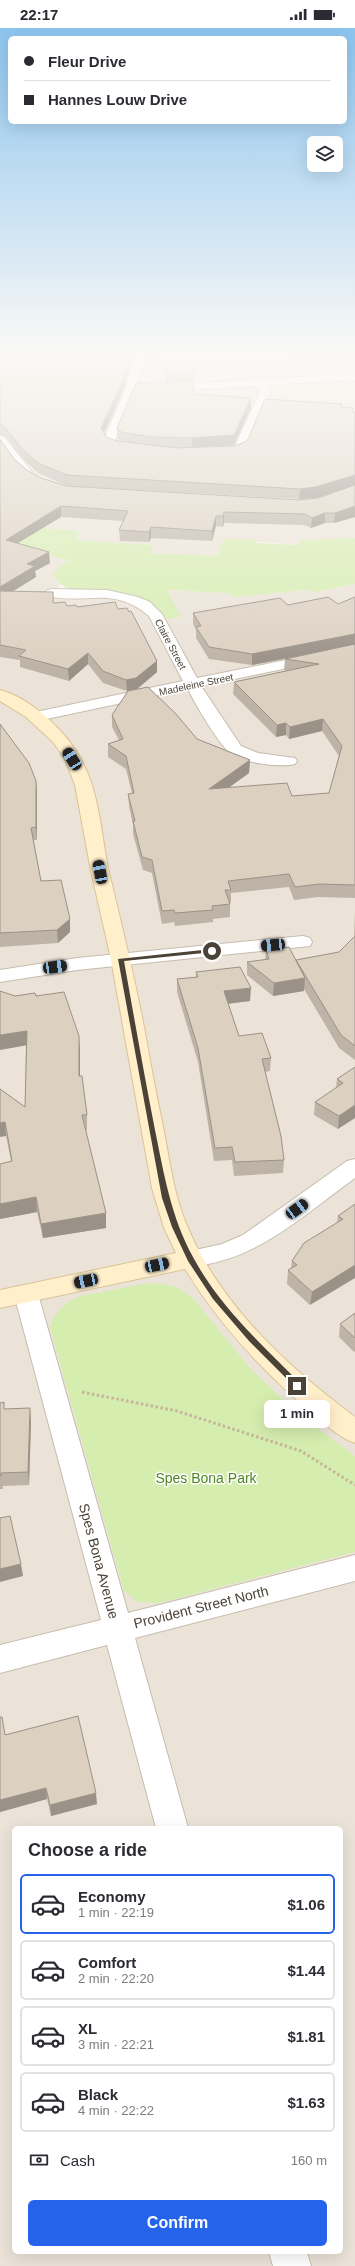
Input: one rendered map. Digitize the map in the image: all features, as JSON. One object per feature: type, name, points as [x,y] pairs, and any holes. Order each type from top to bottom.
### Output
[{"type":"street","points":[[16,459],[33,481],[52,488]]},
{"type":"street","name":"Claire Street","points":[[52,593],[118,595],[136,600],[148,606],[155,614],[192,685],[217,725],[235,749],[255,758],[289,762]]},
{"type":"street","name":"Madeleine Street","points":[[37,716],[355,650]]},
{"type":"street","points":[[0,696],[37,716],[59,739],[79,771],[121,959],[166,1198],[176,1227],[190,1259],[216,1297],[273,1363],[297,1386],[355,1432]]},
{"type":"street","points":[[0,976],[121,959],[303,942]]},
{"type":"street","points":[[13,1297],[226,1252],[251,1241],[355,1167]]},
{"type":"street","name":"Spes Bona Avenue","points":[[13,1297],[51,1386],[171,1826]]},
{"type":"street","name":"Provident Street North","points":[[0,1659],[355,1568]]},
{"type":"street","points":[[289,2254],[292,2266]]},
{"type":"path","points":[[51,1386],[177,1410],[301,1451],[355,1485]]},
{"type":"shaded area","points":[[0,459],[355,459],[355,538],[300,540],[300,545],[223,539],[217,556],[150,553],[153,545],[77,540],[79,531],[0,524]]},
{"type":"shaded area","points":[[0,541],[45,551],[48,555],[68,560],[53,573],[60,585],[52,592],[119,595],[160,619],[180,618],[167,590],[228,593],[233,597],[306,590],[316,592],[355,584],[355,2266],[0,2266]]},
{"type":"green space","points":[[0,524],[79,531],[77,540],[153,545],[150,553],[217,556],[223,539],[254,539],[256,543],[300,545],[300,540],[355,538],[355,584],[316,592],[306,590],[233,597],[228,593],[167,590],[181,617],[166,619],[160,610],[152,603],[134,595],[113,592],[84,591],[65,587],[59,583],[52,573],[68,560],[48,555],[45,551],[3,542]]},
{"type":"green space","name":"Spes Bona Park","points":[[147,1283],[177,1287],[193,1298],[249,1367],[279,1396],[313,1425],[355,1456],[355,1552],[159,1603],[138,1602],[124,1591],[50,1328],[57,1312],[65,1304],[75,1298]]},
{"type":"building","points":[[0,459],[15,459],[27,470],[41,478],[66,486],[299,500],[318,498],[355,485],[355,506],[335,513],[325,513],[312,518],[305,514],[224,512],[223,516],[216,516],[212,531],[151,527],[149,532],[119,530],[128,511],[61,506],[6,540],[49,552],[27,564],[35,566],[0,587]]},
{"type":"building","points":[[34,459],[355,459],[355,475],[316,487],[300,489],[67,475],[38,463]]},
{"type":"building","points":[[0,591],[53,592],[53,603],[65,602],[67,606],[76,605],[77,607],[115,602],[118,609],[127,608],[129,612],[131,611],[157,661],[136,678],[126,680],[103,671],[88,653],[68,669],[19,656],[26,650],[0,645]]},
{"type":"building","points":[[328,597],[338,604],[355,597],[355,634],[252,654],[209,647],[196,627],[201,626],[193,613],[280,598],[288,605]]},
{"type":"building","points":[[355,644],[355,885],[319,884],[295,887],[289,874],[228,881],[231,890],[225,890],[230,904],[212,906],[213,910],[175,913],[174,910],[162,911],[152,860],[142,857],[133,821],[135,821],[128,794],[134,793],[126,756],[108,744],[123,739],[112,715],[128,691],[148,687],[176,714],[197,739],[250,760],[209,789],[287,783],[292,796],[329,793],[342,746],[323,719],[290,727],[286,723],[277,725],[234,682],[319,664],[285,659]]},
{"type":"building","points":[[0,724],[29,763],[36,781],[36,827],[31,828],[41,881],[61,880],[70,919],[57,930],[0,933]]},
{"type":"building","points":[[355,936],[355,1046],[341,1035],[296,960],[339,952]]},
{"type":"building","points":[[289,947],[305,978],[274,983],[247,962],[269,959],[266,950]]},
{"type":"building","points":[[240,967],[251,988],[224,991],[239,1036],[262,1033],[271,1058],[262,1059],[281,1136],[284,1160],[235,1162],[232,1147],[215,1148],[198,1048],[177,979],[198,977],[196,972]]},
{"type":"building","points":[[0,991],[15,996],[35,993],[36,996],[64,992],[79,1036],[79,1076],[82,1076],[87,1115],[82,1115],[106,1213],[41,1224],[36,1197],[0,1204],[0,1164],[12,1161],[5,1122],[0,1123],[0,1089],[25,1107],[27,1031],[0,1035]]},
{"type":"building","points":[[355,1067],[355,1105],[339,1116],[315,1102],[343,1083],[337,1079]]},
{"type":"building","points":[[355,1204],[355,1265],[312,1292],[288,1270],[297,1265],[292,1261],[304,1243],[343,1219],[338,1216]]},
{"type":"building","points":[[355,1313],[355,1338],[340,1324]]},
{"type":"building","points":[[4,1402],[4,1409],[30,1408],[28,1472],[1,1473],[0,1476],[0,1403]]},
{"type":"building","points":[[10,1516],[21,1564],[0,1569],[0,1518]]},
{"type":"building","points":[[78,1716],[96,1793],[50,1805],[46,1788],[0,1800],[0,1717],[2,1717],[5,1735]]},
{"type":"route","points":[[212,951],[121,959],[142,1080],[168,1207],[190,1259],[216,1297],[251,1339],[297,1386]]}]
